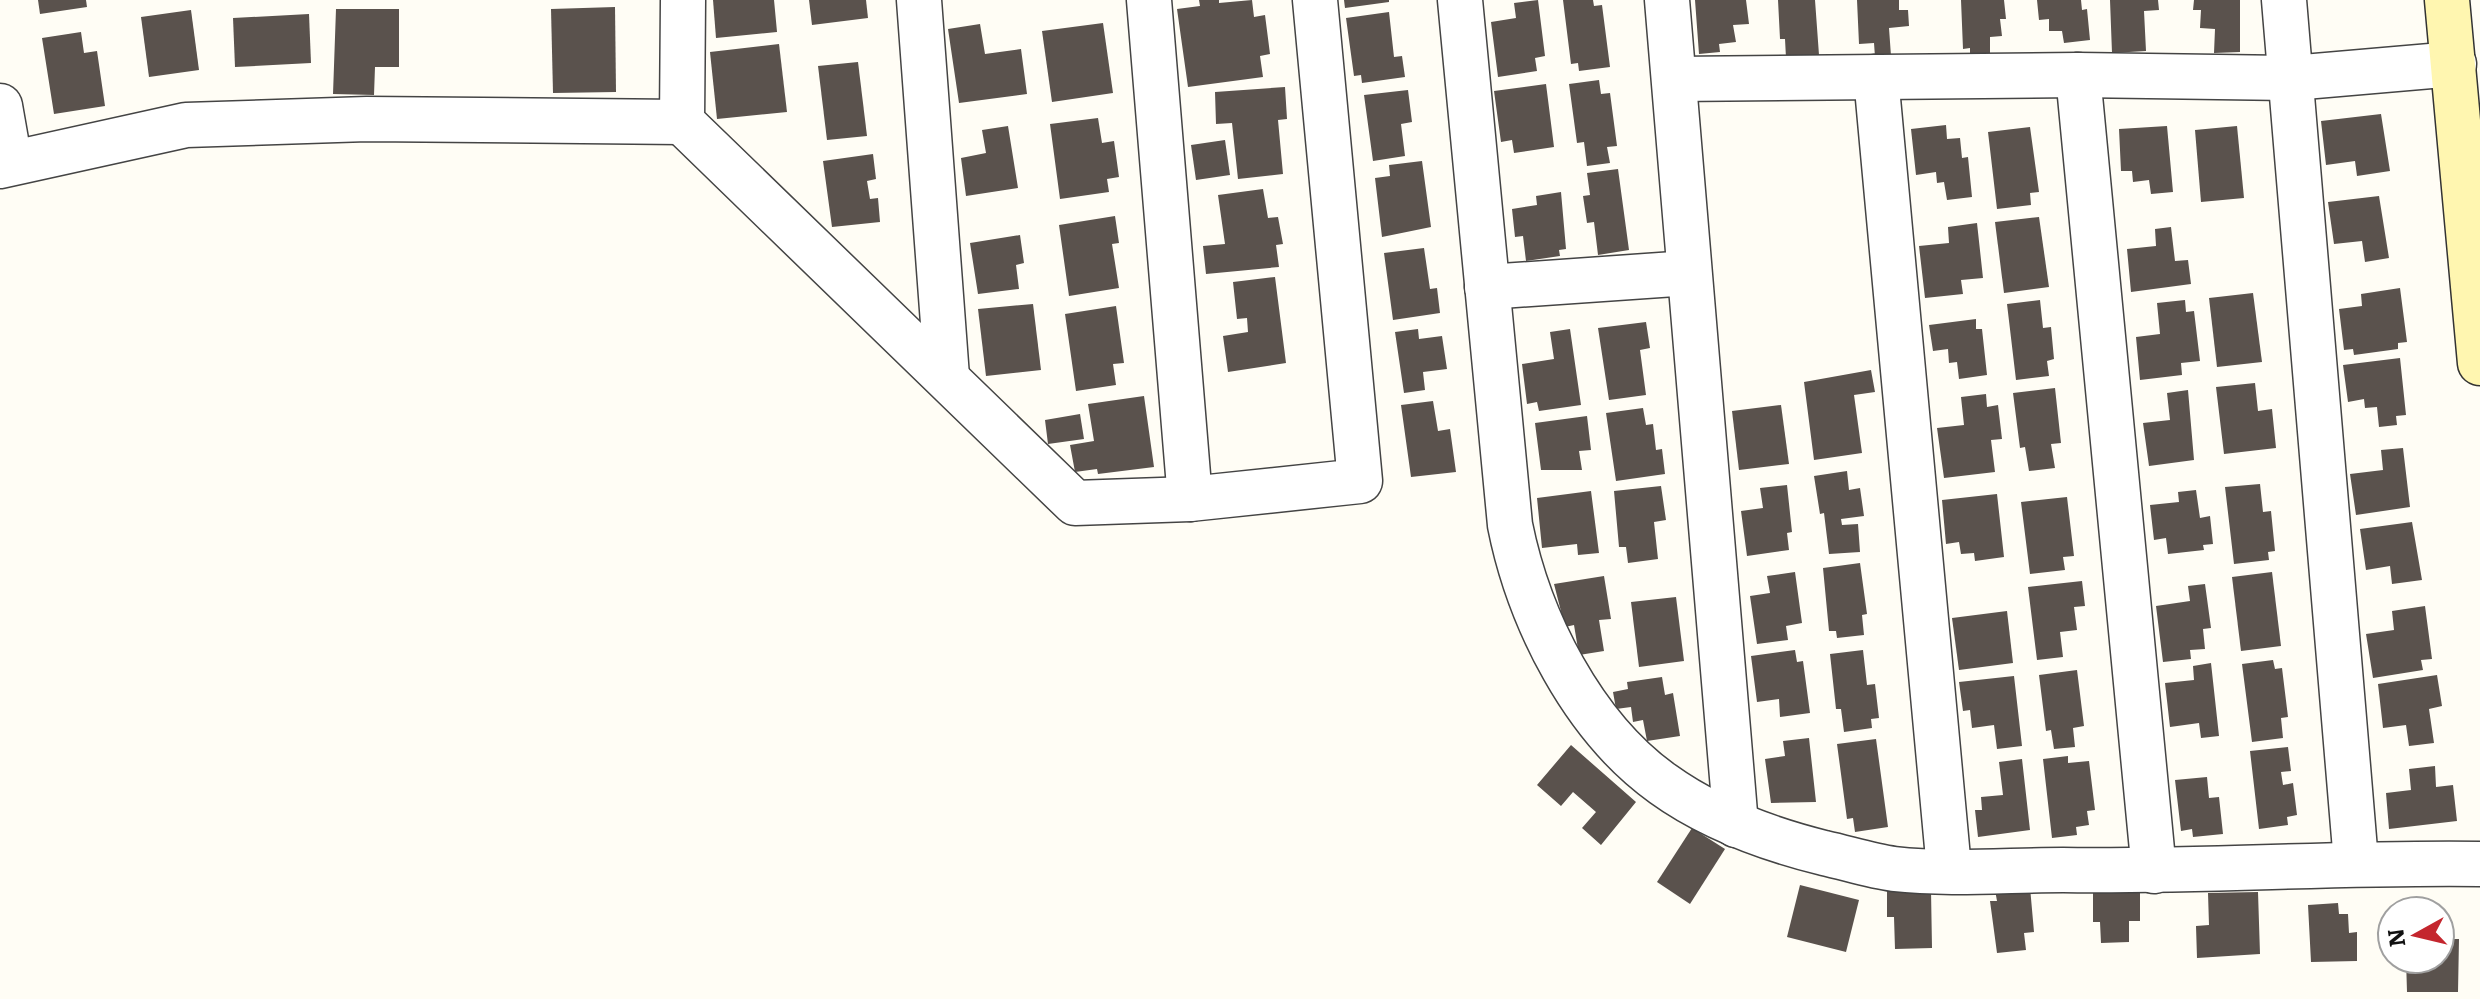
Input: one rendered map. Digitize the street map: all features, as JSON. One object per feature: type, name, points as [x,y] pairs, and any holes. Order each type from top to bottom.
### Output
[{"type":"street","points":[[682,122],[683,0]]},
{"type":"street","points":[[919,0],[947,377]]},
{"type":"street","points":[[1149,0],[1190,499]]},
{"type":"street","points":[[0,106],[5,164],[186,125],[367,119],[682,122],[1075,503],[1190,499],[1360,481],[1315,0]]},
{"type":"street","points":[[1460,0],[1510,525],[1520,575],[1537,621],[1562,667],[1616,740],[1663,784],[1736,825],[1796,846],[1895,869],[2154,871],[2356,862],[2480,864]]},
{"type":"street","points":[[1667,0],[1736,825]]},
{"type":"street","points":[[2284,0],[2356,862]]},
{"type":"street","points":[[2447,0],[2477,301],[2480,363]]},
{"type":"street","points":[[1675,79],[2078,75],[2292,78],[2454,64]]},
{"type":"street","points":[[2078,75],[2154,871]]},
{"type":"street","points":[[1876,77],[1949,869]]},
{"type":"street","points":[[1487,287],[1689,273]]},
{"type":"building","points":[[38,0],[86,0],[87,7],[40,14]]},
{"type":"building","points":[[713,0],[774,0],[777,32],[716,38]]},
{"type":"building","points":[[809,0],[866,0],[868,18],[812,25]]},
{"type":"building","points":[[1199,0],[1219,0],[1219,3],[1252,0],[1254,17],[1265,15],[1270,54],[1260,56],[1263,77],[1188,87],[1177,9],[1200,6]]},
{"type":"building","points":[[1344,0],[1389,0],[1389,2],[1345,8]]},
{"type":"building","points":[[1538,0],[1545,56],[1535,58],[1537,71],[1498,77],[1491,22],[1516,18],[1514,3]]},
{"type":"building","points":[[1563,0],[1593,0],[1594,6],[1602,5],[1610,67],[1579,71],[1578,63],[1571,64]]},
{"type":"building","points":[[1695,0],[1746,0],[1749,24],[1733,25],[1736,42],[1719,44],[1720,52],[1699,54]]},
{"type":"building","points":[[1778,0],[1815,0],[1819,55],[1786,58],[1785,39],[1780,39]]},
{"type":"building","points":[[1857,0],[1899,0],[1899,10],[1908,10],[1909,26],[1889,28],[1891,56],[1875,57],[1874,43],[1859,44]]},
{"type":"building","points":[[1961,0],[2004,0],[2006,19],[2000,19],[2002,36],[1990,37],[1990,56],[1970,57],[1970,48],[1963,49]]},
{"type":"building","points":[[2037,0],[2081,0],[2082,10],[2087,9],[2090,40],[2064,43],[2062,31],[2049,31],[2049,19],[2039,20]]},
{"type":"building","points":[[2110,0],[2158,0],[2159,10],[2144,11],[2146,51],[2112,53]]},
{"type":"building","points":[[2194,0],[2240,0],[2240,52],[2214,53],[2215,29],[2200,28],[2201,10],[2193,10]]},
{"type":"building","points":[[615,7],[616,92],[553,93],[551,9]]},
{"type":"building","points":[[336,9],[399,9],[399,67],[375,67],[374,95],[333,94]]},
{"type":"building","points":[[191,10],[199,70],[149,77],[141,17]]},
{"type":"building","points":[[1389,12],[1394,57],[1402,56],[1405,77],[1362,83],[1361,75],[1354,76],[1346,18]]},
{"type":"building","points":[[309,14],[311,63],[235,67],[233,18]]},
{"type":"building","points":[[1103,23],[1113,93],[1052,102],[1042,31]]},
{"type":"building","points":[[980,24],[985,54],[1021,49],[1027,94],[959,103],[948,29]]},
{"type":"building","points":[[81,32],[84,53],[97,51],[105,106],[54,114],[42,38]]},
{"type":"building","points":[[779,44],[787,112],[717,119],[710,52]]},
{"type":"building","points":[[858,62],[867,136],[827,140],[818,66]]},
{"type":"building","points":[[1599,80],[1601,94],[1610,93],[1617,146],[1607,147],[1610,163],[1587,166],[1584,142],[1577,143],[1569,84]]},
{"type":"building","points":[[1546,84],[1554,147],[1514,153],[1512,140],[1501,142],[1494,91]]},
{"type":"building","points":[[1285,87],[1287,119],[1278,120],[1283,174],[1238,179],[1232,123],[1216,124],[1215,92]]},
{"type":"building","points":[[1408,90],[1412,122],[1401,124],[1405,156],[1373,161],[1364,95]]},
{"type":"building","points":[[2381,114],[2390,171],[2357,176],[2355,161],[2326,165],[2321,121]]},
{"type":"building","points":[[1098,118],[1102,143],[1114,141],[1119,177],[1107,179],[1109,192],[1060,199],[1050,124]]},
{"type":"building","points":[[1946,125],[1947,139],[1960,138],[1962,158],[1968,157],[1972,197],[1947,200],[1944,182],[1937,183],[1936,172],[1916,175],[1911,129]]},
{"type":"building","points":[[1008,126],[1018,188],[966,196],[961,158],[986,153],[982,130]]},
{"type":"building","points":[[2167,126],[2173,192],[2151,194],[2149,180],[2133,182],[2132,171],[2121,171],[2119,129]]},
{"type":"building","points":[[2237,126],[2244,198],[2201,202],[2195,130]]},
{"type":"building","points":[[2030,127],[2039,192],[2030,193],[2031,205],[1997,209],[1988,132]]},
{"type":"building","points":[[1225,140],[1230,175],[1196,180],[1191,145]]},
{"type":"building","points":[[873,154],[876,179],[867,181],[870,199],[878,198],[880,222],[832,227],[823,161]]},
{"type":"building","points":[[1422,161],[1431,227],[1382,237],[1375,178],[1390,176],[1389,165]]},
{"type":"building","points":[[1618,169],[1629,250],[1598,255],[1594,222],[1587,223],[1583,196],[1590,195],[1587,173]]},
{"type":"building","points":[[1263,189],[1268,218],[1278,217],[1283,244],[1276,245],[1279,267],[1206,274],[1203,246],[1225,244],[1218,195]]},
{"type":"building","points":[[1561,192],[1566,249],[1559,250],[1560,256],[1526,261],[1523,236],[1515,237],[1512,209],[1537,205],[1536,196]]},
{"type":"building","points":[[2379,196],[2389,258],[2365,262],[2362,241],[2334,244],[2328,202]]},
{"type":"building","points":[[1115,216],[1119,243],[1112,244],[1119,288],[1069,296],[1059,225]]},
{"type":"building","points":[[2039,217],[2049,287],[2004,293],[1995,222]]},
{"type":"building","points":[[1977,223],[1983,278],[1961,280],[1963,294],[1925,298],[1919,246],[1949,243],[1948,227]]},
{"type":"building","points":[[2171,227],[2175,261],[2188,260],[2191,284],[2131,292],[2127,249],[2156,246],[2155,229]]},
{"type":"building","points":[[1020,235],[1024,263],[1016,265],[1019,289],[978,294],[970,243]]},
{"type":"building","points":[[1424,248],[1430,289],[1437,288],[1440,313],[1393,320],[1384,253]]},
{"type":"building","points":[[1275,277],[1286,363],[1228,372],[1223,336],[1248,332],[1247,318],[1237,319],[1233,282]]},
{"type":"building","points":[[2400,288],[2407,342],[2398,343],[2398,349],[2354,355],[2353,349],[2344,350],[2339,309],[2362,306],[2361,294]]},
{"type":"building","points":[[2253,293],[2262,362],[2217,367],[2209,298]]},
{"type":"building","points":[[2040,300],[2043,328],[2051,327],[2054,359],[2047,361],[2049,376],[2016,380],[2007,304]]},
{"type":"building","points":[[2185,300],[2186,312],[2194,311],[2200,361],[2181,363],[2182,375],[2140,380],[2136,337],[2160,334],[2157,303]]},
{"type":"building","points":[[1033,304],[1041,370],[986,376],[978,309]]},
{"type":"building","points":[[1116,306],[1124,363],[1113,364],[1116,385],[1076,391],[1065,314]]},
{"type":"building","points":[[1976,319],[1976,329],[1982,329],[1987,375],[1959,379],[1957,362],[1949,363],[1948,349],[1933,351],[1929,325]]},
{"type":"building","points":[[1646,322],[1650,348],[1640,350],[1646,395],[1609,400],[1598,328]]},
{"type":"building","points":[[1418,329],[1419,339],[1442,336],[1447,369],[1423,372],[1425,390],[1404,393],[1395,332]]},
{"type":"building","points":[[1570,329],[1581,405],[1539,411],[1537,402],[1527,404],[1522,364],[1554,359],[1550,332]]},
{"type":"building","points":[[2400,358],[2406,415],[2396,416],[2397,425],[2379,427],[2377,407],[2365,408],[2364,399],[2348,402],[2343,365]]},
{"type":"building","points":[[1871,370],[1875,392],[1854,395],[1862,453],[1814,460],[1804,382]]},
{"type":"building","points":[[2255,383],[2258,411],[2272,409],[2276,448],[2224,454],[2216,387]]},
{"type":"building","points":[[2055,388],[2061,443],[2051,444],[2055,468],[2029,471],[2025,447],[2020,448],[2013,393]]},
{"type":"building","points":[[2188,390],[2194,460],[2149,466],[2143,423],[2170,420],[2167,393]]},
{"type":"building","points":[[1986,394],[1987,407],[1998,405],[2002,439],[1991,440],[1995,472],[1944,478],[1937,428],[1964,425],[1961,397]]},
{"type":"building","points":[[1144,396],[1154,467],[1098,474],[1097,469],[1075,472],[1070,445],[1094,441],[1088,404]]},
{"type":"building","points":[[1433,401],[1438,431],[1450,429],[1456,472],[1411,477],[1401,405]]},
{"type":"building","points":[[1781,405],[1789,464],[1739,470],[1732,411]]},
{"type":"building","points":[[1643,408],[1646,425],[1653,424],[1656,450],[1662,449],[1665,474],[1616,481],[1606,413]]},
{"type":"building","points":[[1080,414],[1084,439],[1048,444],[1045,420]]},
{"type":"building","points":[[1587,416],[1591,450],[1579,451],[1582,470],[1541,470],[1535,423]]},
{"type":"building","points":[[2403,448],[2410,507],[2356,515],[2350,474],[2383,470],[2381,450]]},
{"type":"building","points":[[1847,471],[1849,490],[1860,488],[1864,516],[1841,519],[1842,525],[1858,524],[1860,552],[1829,554],[1824,513],[1820,514],[1814,476]]},
{"type":"building","points":[[2260,484],[2263,512],[2271,511],[2275,551],[2268,552],[2269,560],[2234,564],[2225,487]]},
{"type":"building","points":[[1787,485],[1792,532],[1787,533],[1789,550],[1747,556],[1741,511],[1763,508],[1760,488]]},
{"type":"building","points":[[1661,486],[1666,520],[1654,522],[1658,559],[1628,563],[1626,547],[1619,547],[1614,491]]},
{"type":"building","points":[[2196,490],[2200,518],[2210,516],[2213,544],[2203,545],[2204,550],[2168,554],[2166,538],[2154,540],[2150,505],[2179,502],[2178,492]]},
{"type":"building","points":[[1591,491],[1599,553],[1578,555],[1577,544],[1542,548],[1537,498]]},
{"type":"building","points":[[1997,494],[2004,557],[1975,561],[1974,553],[1961,554],[1959,542],[1946,544],[1942,500]]},
{"type":"building","points":[[2067,497],[2074,556],[2063,557],[2065,570],[2030,574],[2021,502]]},
{"type":"building","points":[[2412,522],[2422,580],[2392,584],[2390,566],[2366,570],[2360,529]]},
{"type":"building","points":[[1860,563],[1867,614],[1862,615],[1864,635],[1837,638],[1836,631],[1829,631],[1823,568]]},
{"type":"building","points":[[1795,572],[1802,623],[1786,626],[1788,640],[1757,644],[1750,596],[1770,593],[1767,576]]},
{"type":"building","points":[[2272,572],[2281,646],[2241,651],[2232,577]]},
{"type":"building","points":[[1604,576],[1611,619],[1599,620],[1604,651],[1579,655],[1574,625],[1565,627],[1554,584]]},
{"type":"building","points":[[2082,581],[2085,606],[2074,607],[2077,630],[2060,632],[2063,657],[2037,660],[2028,587]]},
{"type":"building","points":[[2205,584],[2211,628],[2203,629],[2205,649],[2190,650],[2191,659],[2163,662],[2156,606],[2190,601],[2188,586]]},
{"type":"building","points":[[1676,597],[1684,661],[1639,667],[1631,602]]},
{"type":"building","points":[[2425,606],[2432,659],[2421,660],[2423,670],[2373,678],[2366,634],[2394,630],[2392,611]]},
{"type":"building","points":[[2007,611],[2013,663],[1959,670],[1952,618]]},
{"type":"building","points":[[1795,650],[1797,662],[1803,661],[1810,713],[1780,717],[1779,699],[1757,702],[1751,656]]},
{"type":"building","points":[[1863,650],[1867,685],[1875,684],[1879,718],[1871,719],[1872,728],[1844,732],[1841,709],[1836,709],[1830,654]]},
{"type":"building","points":[[2273,660],[2275,669],[2282,668],[2288,717],[2281,718],[2283,738],[2252,742],[2242,664]]},
{"type":"building","points":[[2211,663],[2219,736],[2201,738],[2199,723],[2170,727],[2165,683],[2194,680],[2193,666]]},
{"type":"building","points":[[2077,670],[2084,726],[2073,728],[2075,747],[2054,749],[2051,730],[2046,731],[2039,675]]},
{"type":"building","points":[[2437,675],[2442,706],[2429,709],[2434,743],[2409,746],[2406,725],[2383,728],[2378,684]]},
{"type":"building","points":[[2014,676],[2022,746],[1997,749],[1994,725],[1972,728],[1970,710],[1963,711],[1959,682]]},
{"type":"building","points":[[1662,677],[1665,695],[1673,693],[1680,736],[1647,741],[1643,720],[1633,722],[1631,707],[1616,709],[1613,692],[1628,689],[1627,682]]},
{"type":"building","points":[[1809,738],[1816,802],[1771,803],[1765,759],[1785,756],[1783,741]]},
{"type":"building","points":[[1876,739],[1888,827],[1855,832],[1853,818],[1847,819],[1837,744]]},
{"type":"building","points":[[1571,745],[1636,802],[1601,845],[1582,828],[1596,812],[1573,792],[1561,806],[1537,785]]},
{"type":"building","points":[[2288,747],[2291,771],[2281,772],[2283,785],[2293,783],[2297,815],[2287,817],[2288,825],[2259,829],[2250,751]]},
{"type":"building","points":[[2068,756],[2068,763],[2089,761],[2095,810],[2087,811],[2089,825],[2076,827],[2077,835],[2052,838],[2043,759]]},
{"type":"building","points":[[2022,759],[2030,830],[1978,837],[1975,810],[1982,810],[1981,797],[2003,795],[1999,762]]},
{"type":"building","points":[[2435,766],[2436,787],[2453,785],[2457,821],[2389,829],[2386,793],[2411,790],[2409,769]]},
{"type":"building","points":[[2207,777],[2209,798],[2219,797],[2223,834],[2193,837],[2192,829],[2181,831],[2175,780]]},
{"type":"building","points":[[1692,828],[1725,849],[1690,904],[1657,882]]},
{"type":"building","points":[[1800,885],[1859,900],[1846,952],[1787,937]]},
{"type":"building","points":[[2030,887],[2034,932],[2024,933],[2026,950],[1997,953],[1990,901],[1997,901],[1995,890]]},
{"type":"building","points":[[2093,887],[2140,887],[2140,921],[2129,921],[2129,942],[2101,943],[2100,922],[2093,922]]},
{"type":"building","points":[[1887,889],[1931,890],[1932,948],[1895,949],[1894,917],[1887,917]]},
{"type":"building","points":[[2258,892],[2260,954],[2197,958],[2196,926],[2209,925],[2208,893]]},
{"type":"building","points":[[2338,903],[2339,914],[2348,914],[2349,933],[2357,932],[2357,961],[2311,962],[2308,905]]},
{"type":"building","points":[[2456,939],[2459,939],[2458,992],[2407,992],[2406,975],[2456,975]]}]
